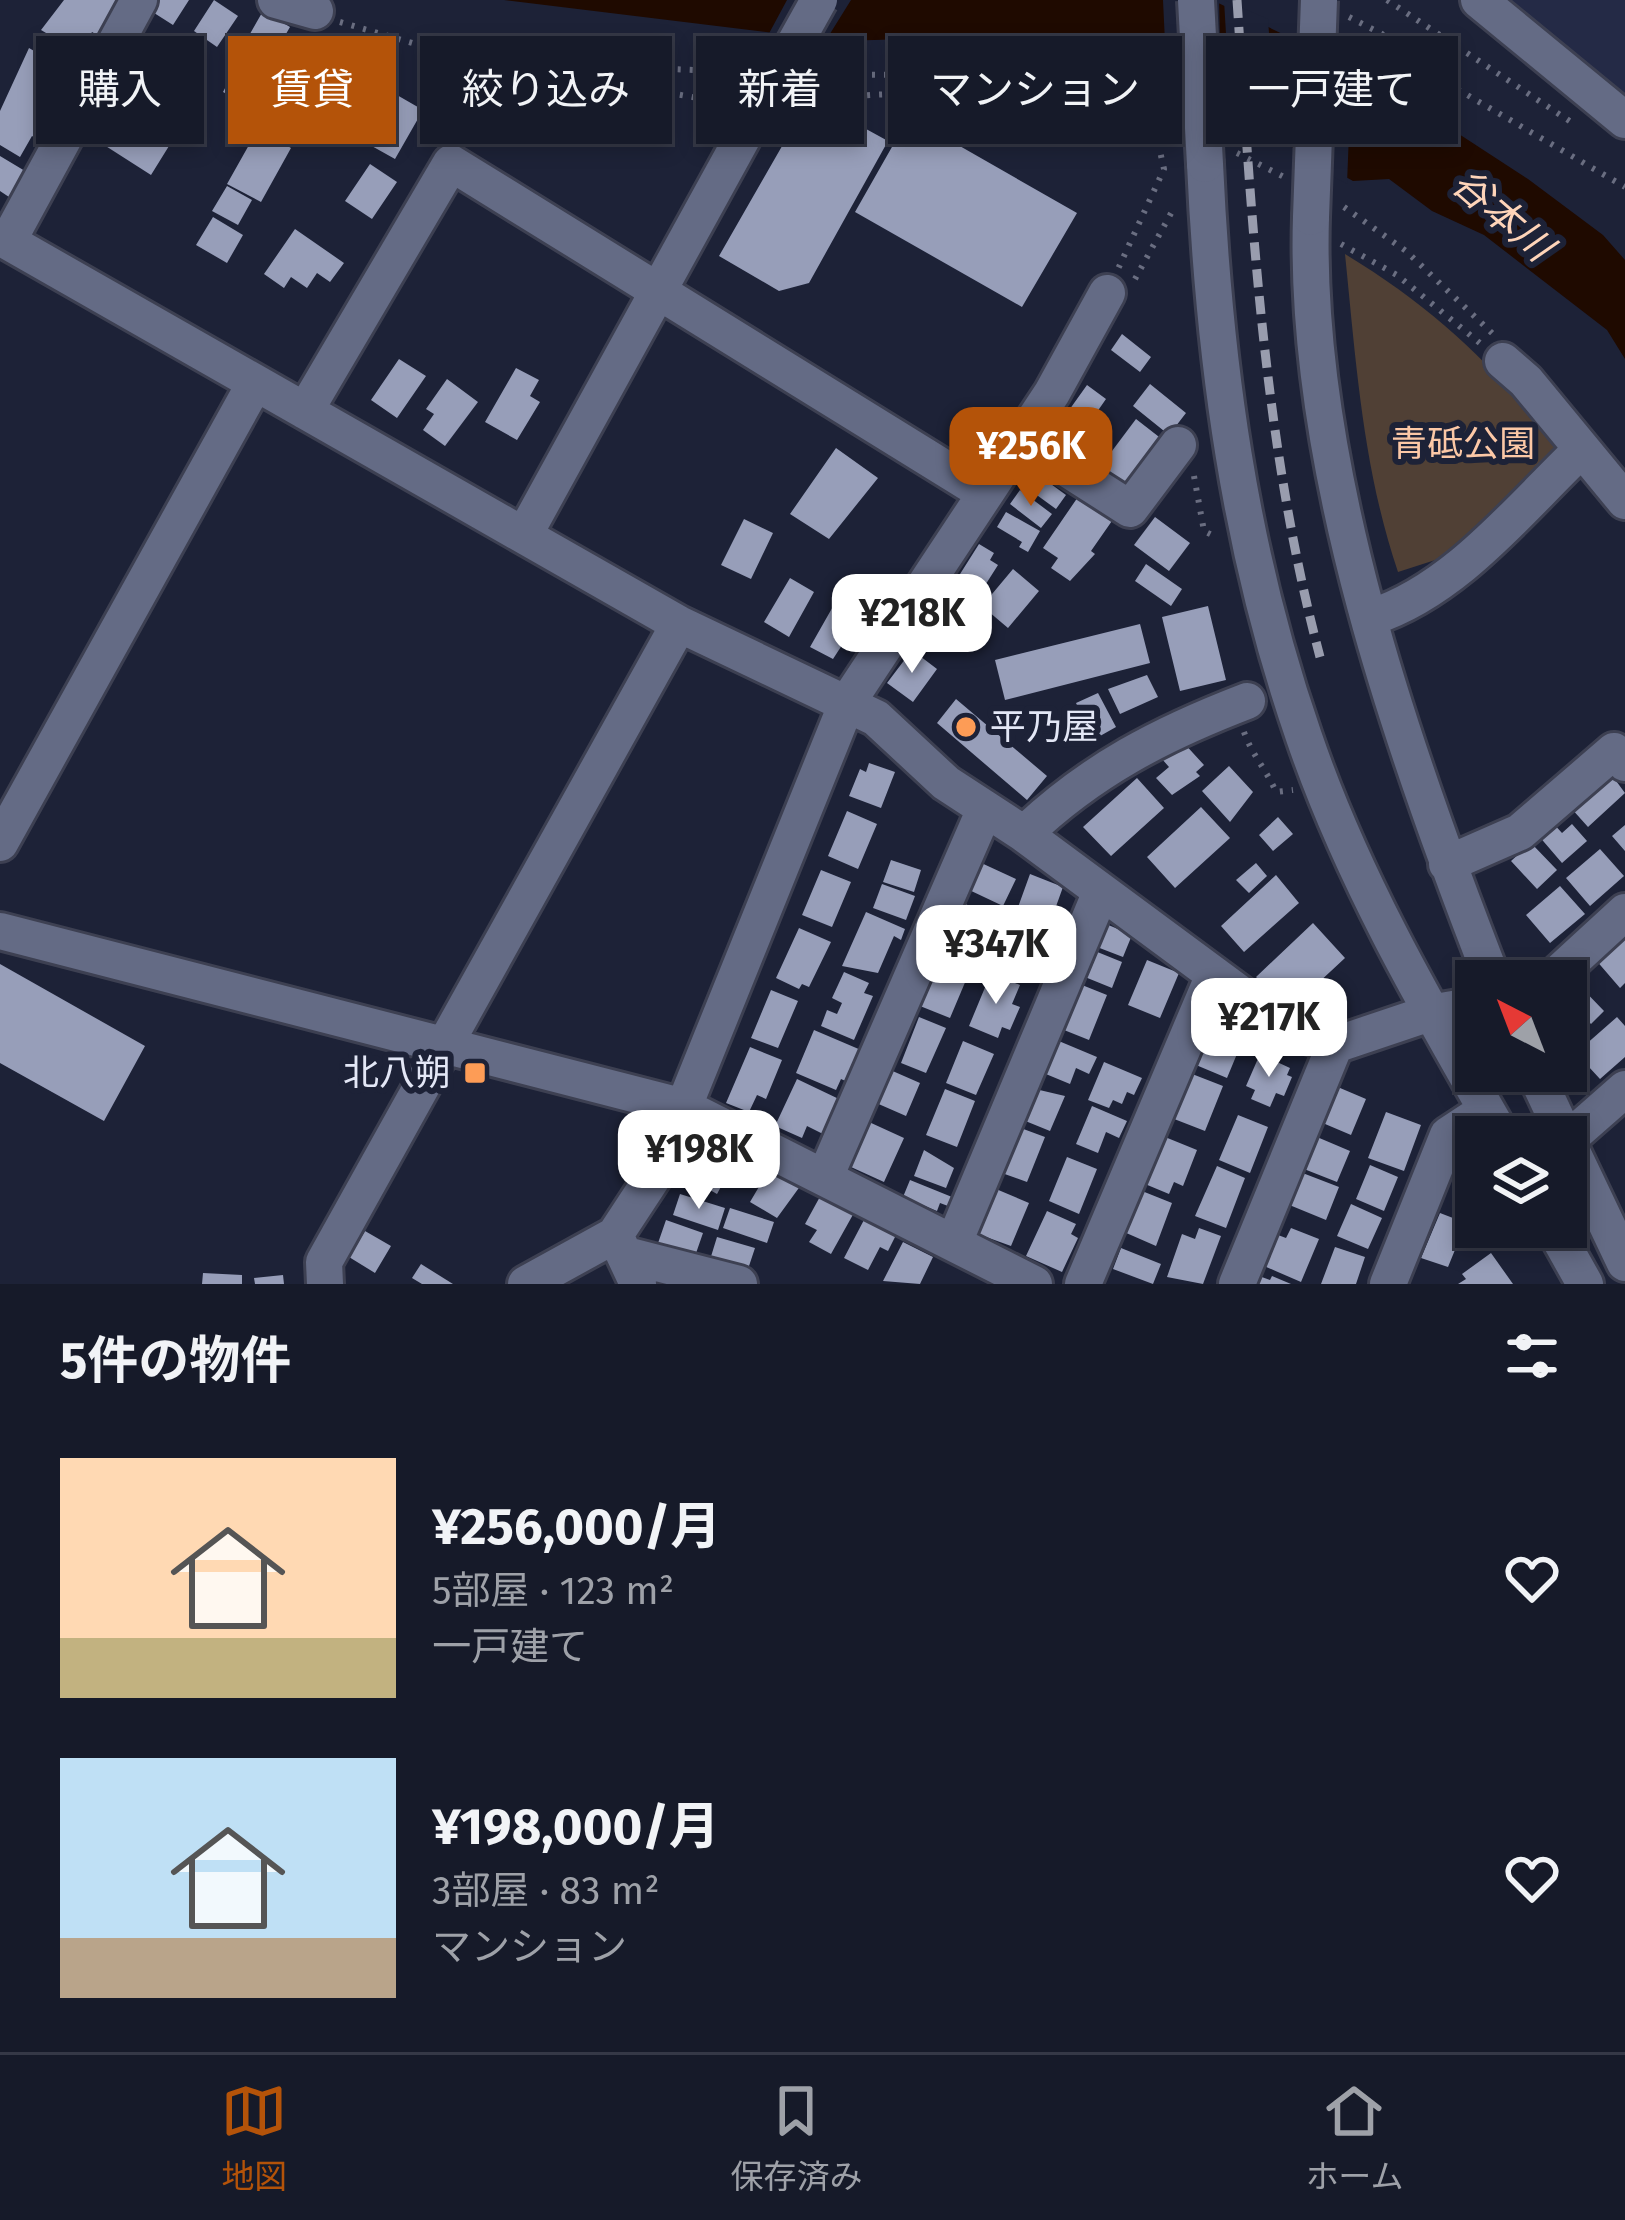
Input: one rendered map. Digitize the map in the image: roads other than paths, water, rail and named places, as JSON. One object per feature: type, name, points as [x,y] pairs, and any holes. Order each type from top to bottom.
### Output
[{"type":"street","points":[[139,0],[4,239],[680,625],[876,718],[946,783],[1024,834],[1285,1028],[1335,1045],[1455,1009]]},
{"type":"street","points":[[276,0],[315,11]]},
{"type":"street","points":[[524,535],[761,95],[819,0]]},
{"type":"street","points":[[1196,0],[1225,420],[1263,601],[1322,784],[1430,1013],[1490,1116]]},
{"type":"street","points":[[1479,0],[1625,119]]},
{"type":"street","points":[[1324,4],[1318,372],[1341,501],[1372,617],[1448,864],[1485,960]]},
{"type":"street","points":[[304,411],[452,163],[983,492]]},
{"type":"street","points":[[626,1258],[847,703],[1120,288]]},
{"type":"street","points":[[1514,371],[1625,500]]},
{"type":"street","points":[[0,843],[254,385]]},
{"type":"street","points":[[1019,438],[1130,508],[1178,445]]},
{"type":"street","points":[[1372,617],[1400,608],[1443,580],[1582,449]]},
{"type":"street","points":[[325,1284],[324,1262],[680,625]]},
{"type":"street","points":[[1024,834],[1056,803],[1137,746],[1241,703]]},
{"type":"street","points":[[1448,864],[1501,845],[1614,752],[1625,763]]},
{"type":"street","points":[[825,1177],[985,809]]},
{"type":"street","points":[[955,1240],[1100,894]]},
{"type":"street","points":[[1573,960],[1625,912]]},
{"type":"street","points":[[0,931],[684,1107],[955,1240],[1034,1284]]},
{"type":"street","points":[[1083,1284],[1213,977]]},
{"type":"street","points":[[1238,1284],[1335,1045]]},
{"type":"street","points":[[1587,1122],[1625,1090]]},
{"type":"street","points":[[1388,1284],[1448,1135],[1455,1133]]},
{"type":"street","points":[[1587,1183],[1625,1263]]},
{"type":"street","points":[[1565,1248],[1586,1284]]},
{"type":"street","points":[[526,1284],[626,1258],[739,1284]]},
{"type":"water","points":[[504,0],[1212,0],[1287,36],[1206,36],[1206,100],[1182,86],[1182,36],[888,36],[864,40],[864,36],[798,36]]},
{"type":"water","name":"谷本川","points":[[1458,133],[1528,179],[1603,235],[1625,260],[1625,359],[1607,330],[1484,235],[1432,211],[1389,179],[1353,181],[1286,144],[1458,144]]},
{"type":"railway","points":[[1237,0],[1255,248],[1273,413],[1285,495],[1320,657]]},
{"type":"place","name":"平乃屋","points":[[966,727]]},
{"type":"place","name":"北八朔","points":[[475,1073]]},
{"type":"park label","name":"青砥公園","points":[[1463,444]]}]
